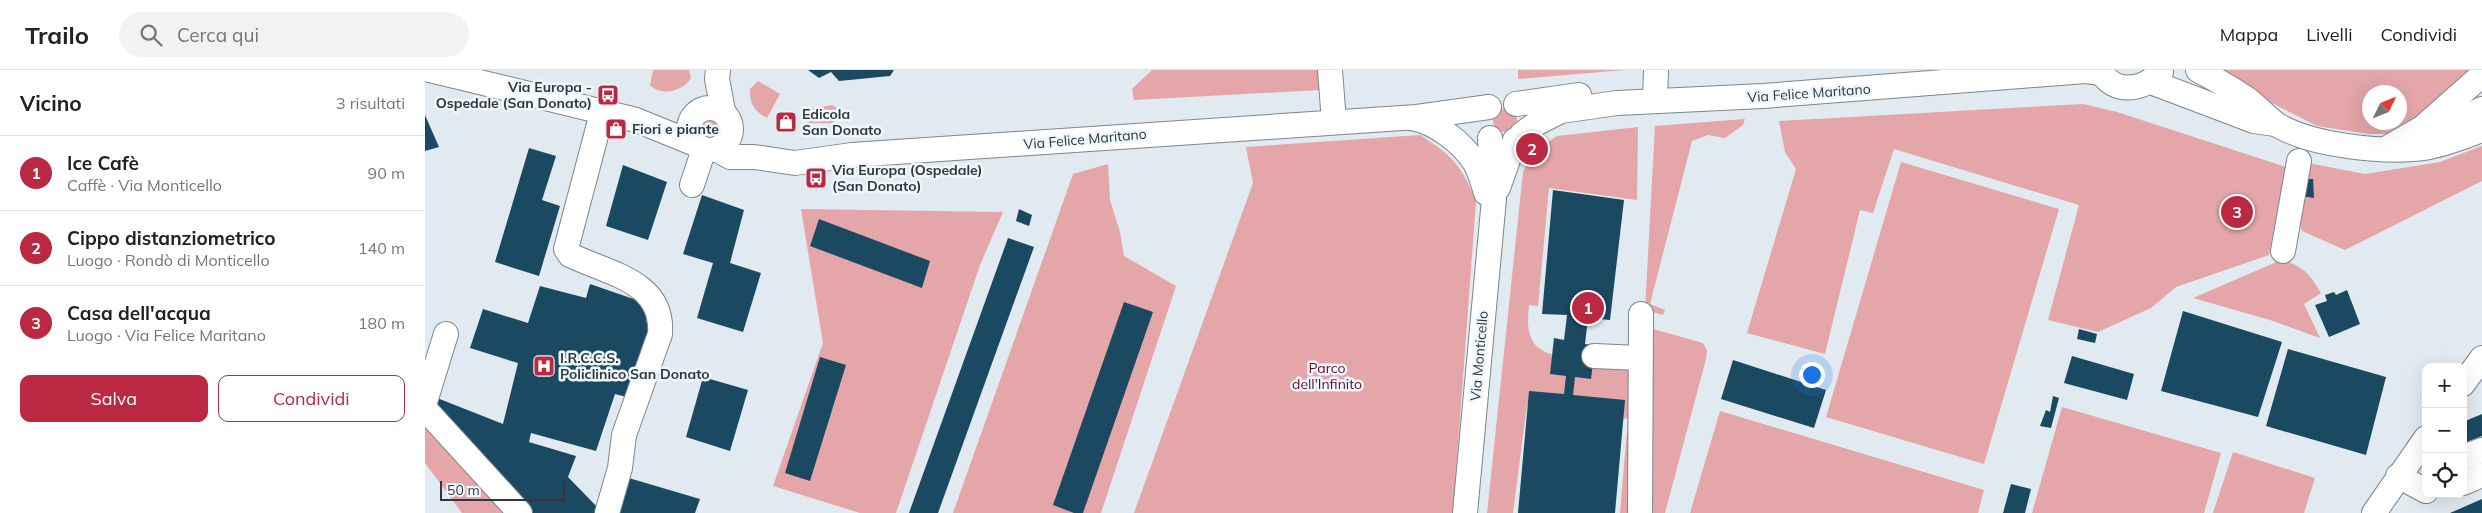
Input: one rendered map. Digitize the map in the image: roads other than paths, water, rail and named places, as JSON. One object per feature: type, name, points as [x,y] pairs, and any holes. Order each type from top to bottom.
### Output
[{"type":"street","name":"Via Felice Maritano","points":[[430,70],[641,122],[709,130],[730,157],[754,157],[795,163],[852,155],[1411,117],[1489,107]]},
{"type":"street","points":[[1329,70],[1334,122]]},
{"type":"street","name":"Via Felice Maritano","points":[[1516,104],[1557,97],[1655,86],[1763,82],[1920,70]]},
{"type":"street","points":[[2198,70],[2246,98],[2278,125]]},
{"type":"street","name":"Via Felice Maritano","points":[[1518,137],[1537,123],[1561,111],[1617,103],[1655,86],[1809,93],[2085,71],[2101,72]]},
{"type":"street","points":[[2101,72],[2112,83],[2125,88],[2139,88],[2157,76],[2254,121],[2278,125],[2309,139],[2331,144],[2387,148],[2425,148],[2451,142],[2482,130]]},
{"type":"street","points":[[692,186],[709,130],[718,75]]},
{"type":"street","points":[[2387,148],[2423,128],[2482,75]]},
{"type":"street","points":[[1502,100],[1516,104],[1523,113],[1525,123],[1518,137],[1506,143],[1497,142],[1487,134],[1484,114],[1489,107],[1502,100]]},
{"type":"street","points":[[2425,148],[2452,124],[2482,109]]},
{"type":"street","points":[[602,112],[566,249],[570,255],[620,276],[640,288],[654,302],[661,319],[661,334],[624,435],[620,468],[607,513]]},
{"type":"street","name":"Via Felice Maritano","points":[[1411,117],[1459,123],[1487,134]]},
{"type":"street","points":[[1411,117],[1439,130],[1453,140],[1475,163],[1487,198],[1489,254]]},
{"type":"street","name":"Via Monticello","points":[[1465,513],[1495,199],[1487,134]]},
{"type":"street","name":"Via Monticello","points":[[1495,199],[1518,137]]},
{"type":"street","points":[[2283,252],[2299,161]]},
{"type":"street","points":[[1640,513],[1641,314]]},
{"type":"street","points":[[425,402],[446,334]]},
{"type":"street","points":[[1594,356],[1640,358]]},
{"type":"street","points":[[2467,379],[2482,358]]},
{"type":"street","points":[[425,409],[520,513]]},
{"type":"street","points":[[2374,513],[2398,476],[2422,450]]},
{"type":"street","points":[[2467,456],[2482,450]]},
{"type":"street","points":[[2398,476],[2422,489]]},
{"type":"street","points":[[2467,482],[2482,476]]},
{"type":"place","name":"Via Europa - Ospedale (San Donato)","points":[[608,95]]},
{"type":"place","name":"Edicola San Donato","points":[[786,122]]},
{"type":"place","name":"Fiori e piante","points":[[616,129]]},
{"type":"place","name":"Cippo distanziometrico","points":[[1532,149]]},
{"type":"place","name":"Via Europa (Ospedale) (San Donato)","points":[[816,178]]},
{"type":"place","name":"Casa dell'acqua","points":[[2237,212]]},
{"type":"place","name":"Ice Cafè","points":[[1588,308]]},
{"type":"place","name":"I.R.C.C.S. Policlinico San Donato","points":[[544,366]]},
{"type":"park label","name":"Parco dell'Infinito","points":[[1327,376]]}]
